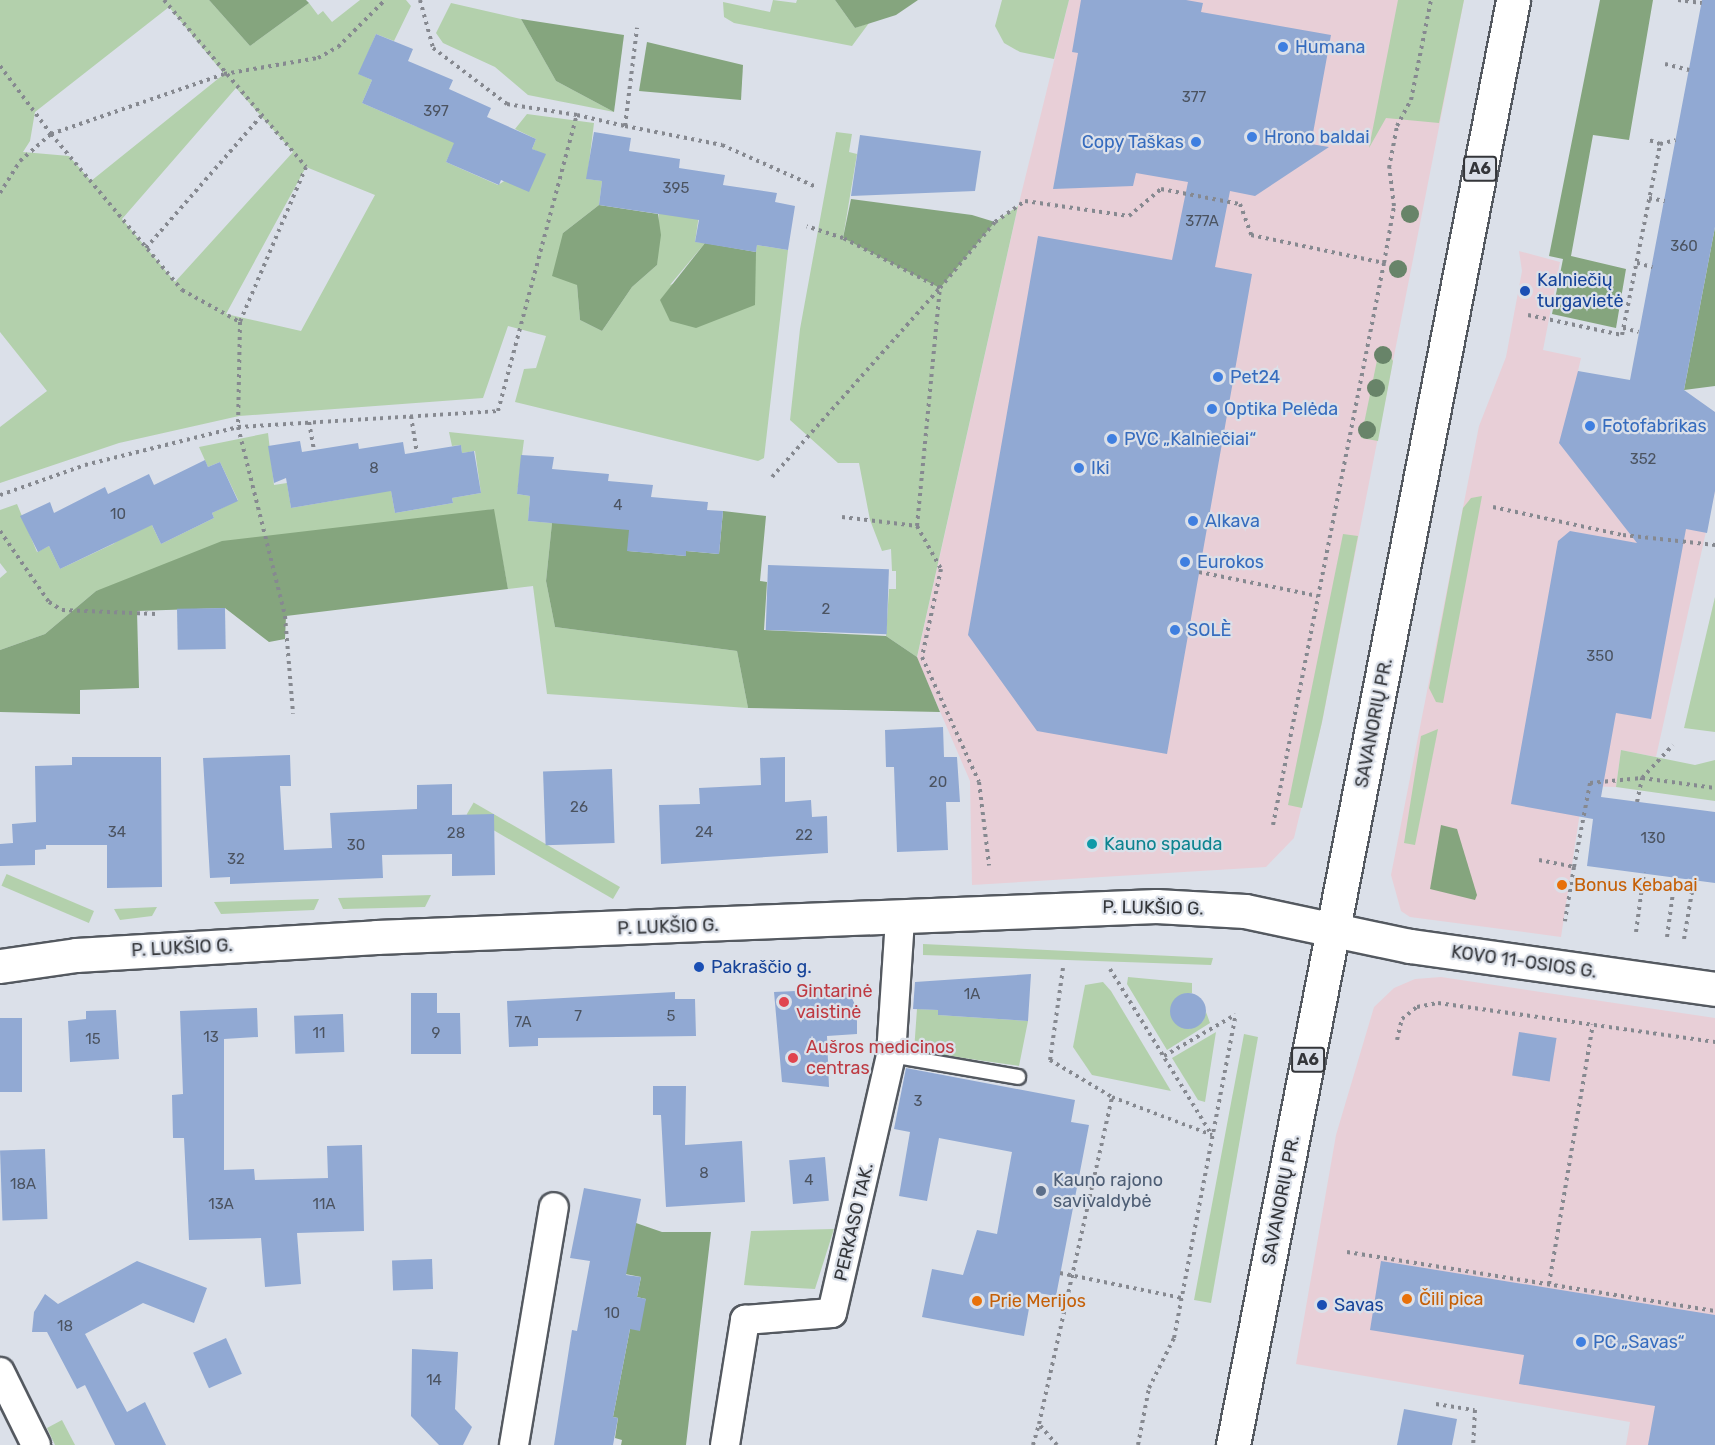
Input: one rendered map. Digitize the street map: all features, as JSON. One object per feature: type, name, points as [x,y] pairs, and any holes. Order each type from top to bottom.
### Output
[{"type":"main road","name":"SAVANORIŲ PR.","points":[[1233,1445],[1513,0]]},
{"type":"main road","name":"P. LUKŠIO G.","points":[[0,966],[76,955],[376,937],[900,919],[1017,908],[1156,906],[1245,911],[1334,930]]},
{"type":"main road","name":"KOVO 11-OSIOS G.","points":[[1334,930],[1410,946],[1715,989]]},
{"type":"street","name":"PERKASO TAK.","points":[[725,1445],[744,1320],[832,1312],[891,1055],[900,919]]},
{"type":"street","points":[[514,1445],[554,1207]]},
{"type":"street","points":[[0,1372],[36,1445]]},
{"type":"lane","points":[[891,1055],[1018,1077]]},
{"type":"path","points":[[164,0],[224,74],[306,167],[240,322],[238,427],[285,616],[293,714]]},
{"type":"path","points":[[0,193],[21,161],[51,134],[224,74],[318,58],[338,47],[385,0]]},
{"type":"path","points":[[420,0],[433,48],[507,104],[578,115],[722,145],[813,186]]},
{"type":"path","points":[[1273,825],[1384,263],[1394,206],[1389,168],[1397,126],[1412,100],[1431,0]]},
{"type":"path","points":[[1678,0],[1702,3]]},
{"type":"path","points":[[625,126],[637,28]]},
{"type":"path","points":[[1665,64],[1689,69]]},
{"type":"path","points":[[0,66],[51,134],[182,290],[240,322]]},
{"type":"path","points":[[0,495],[85,465],[238,427],[498,411],[578,115]]},
{"type":"path","points":[[146,248],[261,116]]},
{"type":"path","points":[[1649,140],[1660,144],[1676,140]]},
{"type":"path","points":[[1528,315],[1622,335],[1660,144]]},
{"type":"path","points":[[772,477],[940,288],[995,222],[1025,201],[1129,216],[1161,189],[1240,204],[1251,235],[1384,263]]},
{"type":"path","points":[[1649,198],[1665,201]]},
{"type":"path","points":[[807,226],[843,238],[940,288]]},
{"type":"path","points":[[1637,263],[1652,267]]},
{"type":"path","points":[[940,288],[917,526],[941,569],[922,657],[979,782],[989,865]]},
{"type":"path","points":[[1623,328],[1639,332]]},
{"type":"path","points":[[411,416],[417,452]]},
{"type":"path","points":[[309,422],[314,450]]},
{"type":"path","points":[[1492,507],[1623,536],[1715,545]]},
{"type":"path","points":[[842,517],[917,526]]},
{"type":"path","points":[[0,531],[49,602],[62,610],[156,614]]},
{"type":"path","points":[[1199,572],[1318,596]]},
{"type":"path","points":[[1636,802],[1642,778],[1673,746]]},
{"type":"path","points":[[1565,921],[1590,783],[1642,778],[1715,788]]},
{"type":"path","points":[[1539,860],[1574,867]]},
{"type":"path","points":[[1636,932],[1644,873]]},
{"type":"path","points":[[1668,936],[1675,878]]},
{"type":"path","points":[[1684,939],[1694,880]]},
{"type":"path","points":[[1063,968],[1050,1060],[1112,1097],[1212,1135]]},
{"type":"path","points":[[1110,969],[1212,1135]]},
{"type":"path","points":[[1397,1040],[1402,1019],[1417,1007],[1438,1003],[1715,1042]]},
{"type":"path","points":[[1138,1445],[1149,1388],[1174,1338],[1236,1014],[1164,1056]]},
{"type":"path","points":[[1549,1284],[1593,1025]]},
{"type":"path","points":[[1033,1445],[1040,1424],[1112,1097]]},
{"type":"path","points":[[1347,1252],[1549,1284],[1588,1293],[1715,1311]]},
{"type":"path","points":[[1060,1273],[1182,1298]]},
{"type":"path","points":[[1436,1404],[1475,1410],[1473,1445]]},
{"type":"path","points":[[1040,1424],[1057,1445]]},
{"type":"shaded area","points":[[1069,0],[1464,0],[1322,722],[1294,838],[1266,867],[972,885],[970,781],[917,658],[1017,211]]},
{"type":"shaded area","points":[[1519,251],[1560,262],[1543,350],[1581,358],[1578,371],[1715,412],[1715,491],[1656,757],[1621,750],[1616,787],[1584,786],[1561,937],[1410,917],[1401,911],[1391,875],[1479,426],[1506,357],[1522,271]]},
{"type":"shaded area","points":[[1441,977],[1715,1018],[1715,1445],[1626,1445],[1630,1422],[1296,1364],[1336,1135],[1374,1007],[1394,988],[1415,979]]},
{"type":"green space","points":[[0,0],[209,0],[250,46],[309,3],[318,15],[323,11],[332,22],[360,0],[406,0],[411,6],[394,41],[376,34],[359,74],[372,80],[362,103],[415,126],[457,138],[446,162],[498,185],[545,155],[532,149],[536,139],[515,129],[527,114],[594,123],[587,179],[602,181],[599,205],[563,233],[577,285],[580,320],[602,331],[632,287],[657,265],[659,209],[699,215],[695,242],[705,243],[670,285],[756,252],[757,245],[788,250],[764,458],[758,461],[515,402],[524,369],[536,368],[546,336],[508,326],[483,398],[239,416],[119,443],[0,483],[0,427],[47,391],[0,332]],"holes":[[[169,7],[224,74],[91,181],[69,156],[23,152],[30,141],[35,112]],[[236,88],[293,152],[175,282],[122,219]],[[306,167],[375,195],[301,331],[226,314]]]},
{"type":"green space","points":[[209,0],[306,0],[309,3],[250,46]]},
{"type":"green space","points":[[773,0],[796,3],[797,0],[835,0],[855,28],[869,23],[852,46],[734,23],[724,17],[723,2],[770,12]]},
{"type":"green space","points":[[835,0],[918,0],[896,15],[855,28]]},
{"type":"green space","points":[[1002,0],[1069,0],[1054,59],[1020,52],[1004,43],[995,26]]},
{"type":"green space","points":[[1398,0],[1464,0],[1439,123],[1386,118],[1369,148]]},
{"type":"green space","points":[[1600,0],[1653,0],[1629,140],[1593,135],[1571,256],[1626,269],[1616,328],[1552,314],[1563,259],[1549,256]]},
{"type":"green space","points":[[451,3],[521,19],[556,81],[614,112],[528,95],[495,67],[443,43],[436,33]]},
{"type":"green space","points":[[521,19],[624,35],[614,112],[556,81]]},
{"type":"green space","points":[[647,42],[743,65],[741,100],[639,91]]},
{"type":"green space","points":[[836,132],[852,134],[849,152],[857,154],[843,238],[940,287],[995,222],[1018,206],[917,657],[886,636],[889,589],[896,589],[896,571],[892,571],[891,549],[882,551],[870,520],[859,463],[838,463],[790,420],[800,329]]},
{"type":"green space","points":[[851,199],[972,215],[995,222],[940,288],[843,238]]},
{"type":"green space","points":[[599,205],[658,214],[661,235],[657,265],[632,287],[602,331],[580,320],[577,285],[552,276],[563,233]]},
{"type":"green space","points":[[1715,227],[1715,386],[1684,390]]},
{"type":"green space","points":[[705,243],[756,252],[755,305],[696,328],[670,321],[660,300]]},
{"type":"green space","points":[[1380,346],[1386,348],[1393,361],[1378,441],[1361,438]]},
{"type":"green space","points":[[449,432],[524,440],[517,494],[530,496],[528,521],[552,523],[546,581],[555,627],[737,651],[748,708],[547,694],[533,586],[508,589],[493,509],[96,591],[45,634],[0,650],[0,578],[7,572],[0,563],[0,510],[17,504],[37,552],[49,546],[60,569],[113,544],[149,519],[161,544],[214,518],[212,513],[238,500],[220,462],[208,467],[199,447],[268,433],[274,485],[287,483],[291,508],[349,498],[390,485],[395,513],[453,503],[452,498],[481,493],[475,451],[462,453],[461,445],[452,446]]},
{"type":"green space","points":[[1482,496],[1443,703],[1436,702],[1429,688],[1463,508],[1471,498]]},
{"type":"green space","points":[[494,509],[508,589],[286,616],[285,639],[269,642],[225,608],[137,611],[139,688],[80,690],[80,714],[0,712],[0,650],[45,634],[96,591],[222,541]]},
{"type":"green space","points":[[723,511],[766,516],[760,581],[767,582],[764,630],[886,636],[917,657],[940,712],[748,708],[737,651],[555,627],[546,581],[552,523],[630,524],[628,551],[686,556],[686,551],[719,554]]},
{"type":"green space","points":[[1343,534],[1358,536],[1322,722],[1302,808],[1288,805]]},
{"type":"green space","points":[[1715,597],[1715,732],[1684,728]]},
{"type":"green space","points":[[1438,729],[1415,845],[1404,843],[1421,736]]},
{"type":"green space","points":[[1621,750],[1695,765],[1715,760],[1715,801],[1616,787]]},
{"type":"green space","points":[[474,802],[620,887],[613,899],[467,815]]},
{"type":"green space","points":[[1441,825],[1457,829],[1477,895],[1475,900],[1430,889]]},
{"type":"green space","points":[[7,874],[94,911],[89,923],[1,886]]},
{"type":"green space","points":[[431,895],[425,907],[343,909],[338,898]]},
{"type":"green space","points":[[319,899],[314,910],[221,914],[214,902]]},
{"type":"green space","points":[[157,907],[152,916],[120,920],[114,909]]},
{"type":"green space","points":[[923,944],[1213,958],[1211,965],[923,955]]},
{"type":"green space","points":[[1128,977],[1192,983],[1192,993],[1183,994],[1172,1005],[1174,1021],[1189,1029],[1203,1021],[1206,1012],[1210,1023],[1167,1050],[1127,984]]},
{"type":"green space","points":[[1103,982],[1111,991],[1171,1091],[1092,1075],[1073,1047],[1085,985]]},
{"type":"green space","points":[[917,1009],[938,1010],[938,1015],[1028,1021],[1019,1066],[914,1051]]},
{"type":"green space","points":[[1216,1032],[1205,1102],[1198,1100],[1172,1058]]},
{"type":"green space","points":[[1244,1034],[1258,1037],[1211,1303],[1194,1300]]},
{"type":"green space","points":[[636,1223],[662,1232],[711,1232],[686,1445],[621,1445],[622,1440],[615,1438],[618,1418],[613,1417],[630,1329],[646,1299],[637,1297],[641,1277],[620,1273]]},
{"type":"green space","points":[[834,1229],[815,1289],[744,1285],[751,1231]]},
{"type":"green space","points":[[62,1420],[75,1445],[55,1445],[47,1428]]},
{"type":"building","name":"PVC „Kalniečiai“","points":[[1081,0],[1186,0],[1203,3],[1201,12],[1331,35],[1311,144],[1329,147],[1255,196],[1230,191],[1215,267],[1252,274],[1167,754],[1037,731],[968,635],[1038,236],[1172,260],[1188,182],[1136,173],[1133,186],[1053,189],[1078,53],[1072,52]]},
{"type":"building","points":[[1702,0],[1715,0],[1715,227],[1684,390],[1715,412],[1715,491],[1707,533],[1686,529],[1651,719],[1616,713],[1601,797],[1715,812],[1715,883],[1587,866],[1593,819],[1511,804],[1558,541],[1570,531],[1637,543],[1559,443],[1578,371],[1630,380]]},
{"type":"building","points":[[376,34],[413,49],[408,61],[453,80],[449,89],[491,108],[487,117],[536,139],[532,149],[546,154],[529,192],[501,180],[499,185],[446,162],[454,143],[362,103],[372,80],[358,74]]},
{"type":"building","points":[[594,132],[631,138],[629,151],[680,159],[679,168],[725,175],[723,185],[777,193],[775,202],[795,206],[788,250],[757,245],[756,252],[695,242],[699,220],[599,205],[602,181],[586,179]]},
{"type":"building","points":[[860,135],[981,151],[975,191],[851,196]]},
{"type":"building","points":[[300,441],[302,452],[358,443],[359,449],[403,442],[405,454],[461,445],[462,453],[474,451],[481,493],[452,498],[453,503],[395,513],[391,491],[291,508],[286,478],[274,483],[268,446]]},
{"type":"building","points":[[521,455],[554,457],[552,469],[609,474],[608,481],[653,485],[651,497],[708,502],[707,510],[723,511],[719,554],[686,551],[686,556],[627,551],[629,530],[528,521],[530,496],[517,494]]},
{"type":"building","points":[[205,460],[208,467],[220,462],[238,501],[212,513],[214,518],[161,544],[152,525],[60,569],[49,546],[38,552],[20,516],[50,502],[54,513],[105,487],[108,494],[149,474],[154,485]]},
{"type":"building","points":[[768,565],[889,569],[887,634],[766,630]]},
{"type":"building","points":[[225,608],[226,649],[178,650],[177,609]]},
{"type":"building","points":[[943,727],[944,757],[957,757],[960,802],[946,802],[948,850],[897,852],[894,767],[886,767],[885,730]]},
{"type":"building","points":[[290,755],[291,786],[280,786],[284,850],[332,848],[330,813],[417,809],[417,785],[452,784],[452,815],[494,814],[495,875],[452,876],[452,854],[382,855],[383,878],[230,884],[230,877],[210,878],[203,758]]},
{"type":"building","points":[[72,757],[161,757],[162,887],[107,888],[107,845],[46,845],[46,849],[35,850],[35,865],[0,866],[0,844],[13,843],[12,824],[36,822],[35,766],[72,765]]},
{"type":"building","points":[[785,757],[785,802],[811,800],[812,817],[827,816],[828,853],[661,864],[659,805],[700,804],[699,788],[761,785],[760,758]]},
{"type":"building","points":[[612,769],[615,843],[546,845],[543,771]]},
{"type":"building","points":[[1031,974],[1028,1021],[938,1015],[938,1010],[913,1009],[915,982]]},
{"type":"building","name":"Aušros medicinos centras","points":[[838,989],[851,996],[857,1009],[857,1034],[827,1036],[829,1087],[782,1082],[774,992]]},
{"type":"building","points":[[675,992],[675,999],[695,999],[696,1036],[538,1038],[538,1046],[509,1047],[507,1001]]},
{"type":"building","points":[[411,993],[437,993],[437,1013],[460,1013],[461,1054],[411,1054]]},
{"type":"building","points":[[1188,993],[1200,999],[1206,1011],[1200,1023],[1188,1029],[1176,1023],[1170,1011],[1176,999]]},
{"type":"building","points":[[257,1008],[258,1037],[224,1039],[224,1170],[254,1169],[255,1180],[328,1178],[327,1146],[362,1145],[364,1231],[297,1233],[301,1284],[265,1287],[261,1238],[189,1240],[184,1138],[173,1138],[172,1095],[183,1094],[180,1011]]},
{"type":"building","points":[[116,1010],[119,1059],[70,1062],[68,1021],[86,1019],[86,1011]]},
{"type":"building","points":[[343,1014],[344,1052],[295,1054],[294,1016]]},
{"type":"building","points":[[0,1018],[22,1018],[22,1092],[0,1092]]},
{"type":"building","points":[[1519,1032],[1557,1038],[1550,1081],[1512,1075]]},
{"type":"building","name":"Kauno rajono savivaldybė","points":[[906,1068],[1075,1100],[1071,1122],[1089,1125],[1056,1296],[1032,1292],[1024,1336],[922,1317],[932,1269],[963,1275],[977,1230],[997,1234],[1012,1152],[939,1138],[927,1201],[899,1196],[910,1132],[894,1129]]},
{"type":"building","points":[[653,1086],[686,1086],[685,1145],[742,1141],[745,1202],[666,1207],[661,1115],[653,1115]]},
{"type":"building","points":[[45,1149],[47,1219],[2,1221],[0,1151]]},
{"type":"building","points":[[825,1157],[829,1201],[793,1204],[789,1160]]},
{"type":"building","points":[[584,1188],[641,1199],[626,1275],[641,1277],[637,1297],[646,1299],[640,1331],[630,1329],[613,1417],[618,1418],[613,1445],[554,1445],[572,1330],[577,1331],[590,1261],[570,1258]]},
{"type":"building","points":[[432,1259],[433,1289],[393,1290],[392,1260]]},
{"type":"building","points":[[137,1261],[207,1288],[194,1323],[143,1303],[85,1334],[127,1412],[145,1402],[166,1445],[115,1445],[85,1385],[77,1389],[47,1332],[32,1332],[34,1312],[45,1294],[58,1304]]},
{"type":"building","name":"PC „Savas“","points":[[1381,1261],[1715,1315],[1715,1445],[1648,1445],[1655,1406],[1519,1384],[1524,1355],[1370,1330]]},
{"type":"building","points":[[226,1338],[242,1374],[209,1388],[193,1353]]},
{"type":"building","points":[[412,1349],[458,1352],[455,1409],[472,1427],[463,1445],[439,1445],[411,1416]]},
{"type":"building","points":[[1404,1409],[1457,1419],[1452,1445],[1397,1445]]},
{"type":"place","name":"Humana","points":[[1283,47]]},
{"type":"place","name":"Hrono baldai","points":[[1252,137]]},
{"type":"place","name":"Copy Taškas","points":[[1196,142]]},
{"type":"place","name":"Kalniečių turgavietė","points":[[1525,291]]},
{"type":"place","name":"Pet24","points":[[1218,377]]},
{"type":"place","name":"Optika Pelėda","points":[[1212,409]]},
{"type":"place","name":"Fotofabrikas","points":[[1590,426]]},
{"type":"place","name":"PVC „Kalniečiai“","points":[[1112,439]]},
{"type":"place","name":"Iki","points":[[1079,468]]},
{"type":"place","name":"Alkava","points":[[1193,521]]},
{"type":"place","name":"Eurokos","points":[[1185,562]]},
{"type":"place","name":"SOLÈ","points":[[1175,630]]},
{"type":"place","name":"Kauno spauda","points":[[1092,844]]},
{"type":"place","name":"Bonus Kebabai","points":[[1562,885]]},
{"type":"place","name":"Pakraščio g.","points":[[699,967]]},
{"type":"place","name":"Gintarinė vaistinė","points":[[784,1002]]},
{"type":"place","name":"Aušros medicinos centras","points":[[793,1058]]},
{"type":"place","name":"Kauno rajono savivaldybė","points":[[1041,1191]]},
{"type":"place","name":"Čili pica","points":[[1407,1299]]},
{"type":"place","name":"Prie Merijos","points":[[977,1301]]},
{"type":"place","name":"Savas","points":[[1322,1305]]},
{"type":"place","name":"PC „Savas“","points":[[1581,1342]]}]
